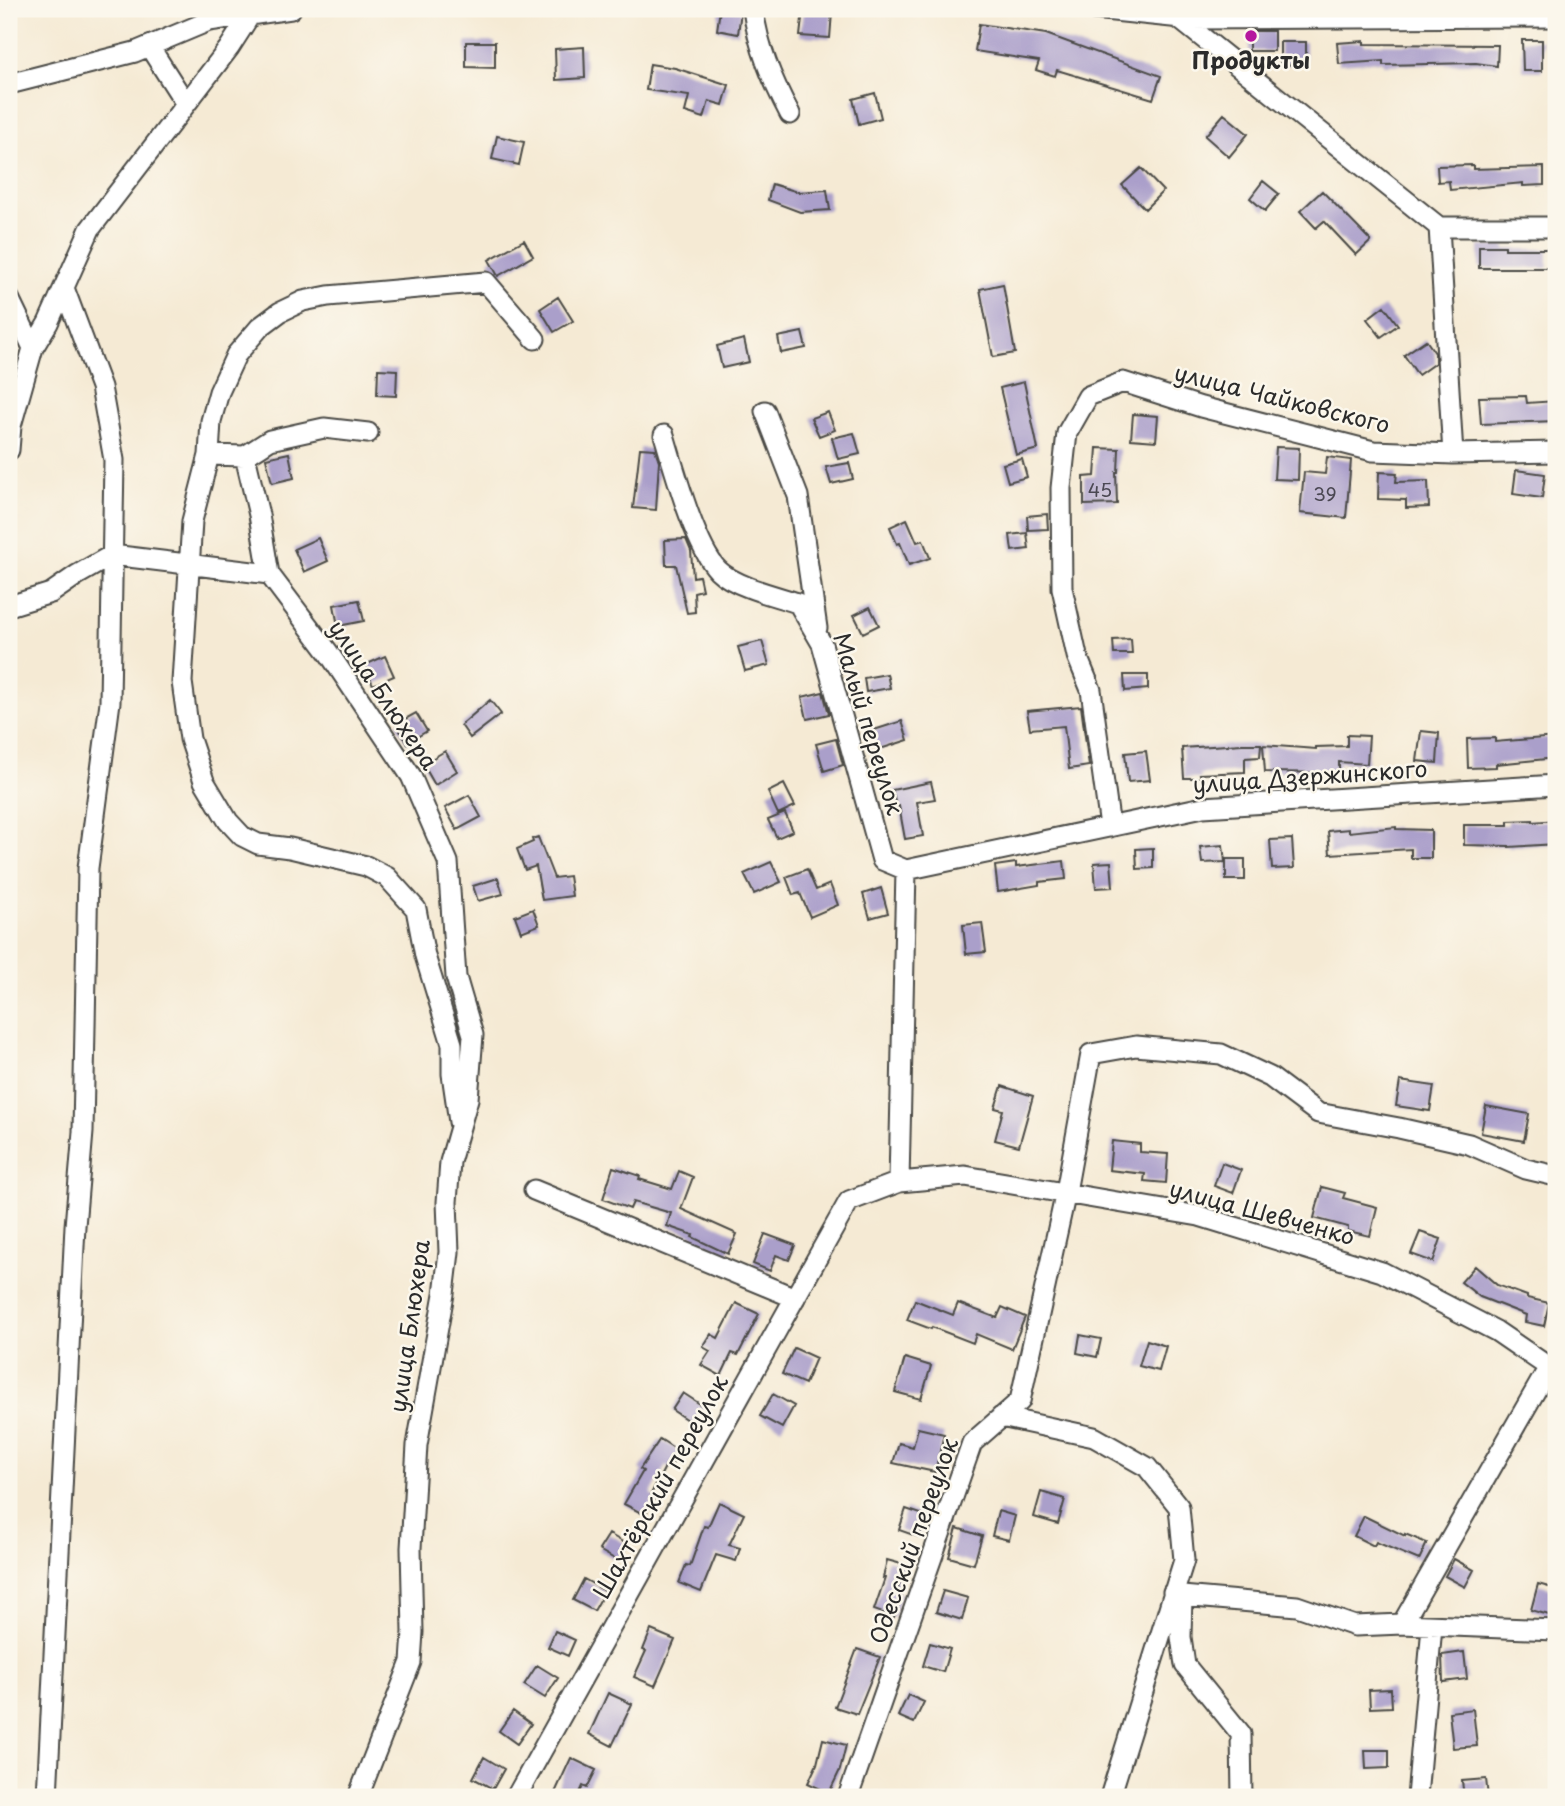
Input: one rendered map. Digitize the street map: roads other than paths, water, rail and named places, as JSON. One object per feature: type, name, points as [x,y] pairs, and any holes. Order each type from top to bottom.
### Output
[{"type":"street","points":[[9,84],[149,46],[209,21],[252,12],[291,9]]},
{"type":"street","points":[[753,9],[756,33],[772,79],[790,114]]},
{"type":"street","points":[[1094,9],[1186,15],[1556,17]]},
{"type":"street","points":[[9,450],[11,426],[33,348],[90,229],[229,48],[252,12]]},
{"type":"street","points":[[1186,15],[1439,228],[1556,227]]},
{"type":"street","points":[[149,46],[186,104]]},
{"type":"street","points":[[1439,228],[1453,454]]},
{"type":"street","points":[[460,1130],[452,1074],[453,1044],[425,956],[416,908],[387,877],[366,866],[290,848],[258,844],[242,836],[228,821],[204,781],[190,739],[182,682],[192,521],[209,455],[211,421],[219,391],[236,355],[260,327],[280,312],[303,301],[367,291],[486,282],[535,339]]},
{"type":"street","points":[[47,1797],[82,1132],[88,868],[110,702],[114,460],[102,387],[64,288]]},
{"type":"street","points":[[9,298],[33,348]]},
{"type":"street","name":"улица Чайковского","points":[[1110,827],[1091,690],[1077,656],[1062,588],[1061,488],[1067,433],[1088,396],[1123,382],[1201,407],[1373,451],[1453,454],[1556,452]]},
{"type":"street","points":[[765,411],[798,496],[819,640]]},
{"type":"street","points":[[209,455],[245,456],[270,440],[324,428],[368,433]]},
{"type":"street","name":"Малый переулок","points":[[664,435],[681,491],[704,550],[718,571],[755,590],[797,603],[819,640],[871,813],[882,860],[906,870]]},
{"type":"street","points":[[9,606],[51,593],[112,555],[269,574],[245,456]]},
{"type":"street","name":"улица Блюхера","points":[[269,574],[328,652],[411,776],[448,862],[456,977],[472,1035],[468,1099],[449,1176],[449,1252],[445,1284],[417,1445],[411,1548],[411,1662],[358,1797]]},
{"type":"street","name":"улица Дзержинского","points":[[906,870],[1203,807],[1556,785]]},
{"type":"street","points":[[899,1182],[906,870]]},
{"type":"street","name":"Одесский переулок","points":[[848,1797],[972,1443],[1020,1401],[1066,1192],[1091,1054],[1136,1046],[1221,1054],[1270,1077],[1318,1113],[1469,1144],[1526,1169],[1556,1176]]},
{"type":"street","name":"улица Шевченко","points":[[849,1201],[899,1182],[965,1176],[1199,1216],[1382,1272],[1496,1331],[1552,1369]]},
{"type":"street","points":[[534,1190],[794,1298]]},
{"type":"street","name":"Шахтёрский переулок","points":[[516,1797],[849,1201]]},
{"type":"street","points":[[1402,1624],[1552,1369]]},
{"type":"street","points":[[1001,1417],[1094,1437],[1147,1467],[1179,1507],[1184,1560],[1178,1594],[1110,1797]]},
{"type":"street","points":[[1178,1594],[1297,1606],[1355,1626],[1402,1624],[1556,1630]]},
{"type":"street","points":[[1178,1594],[1185,1665],[1241,1734],[1242,1797]]},
{"type":"street","points":[[1417,1797],[1432,1626]]},
{"type":"place","name":"Продукты","points":[[1251,36]]}]
